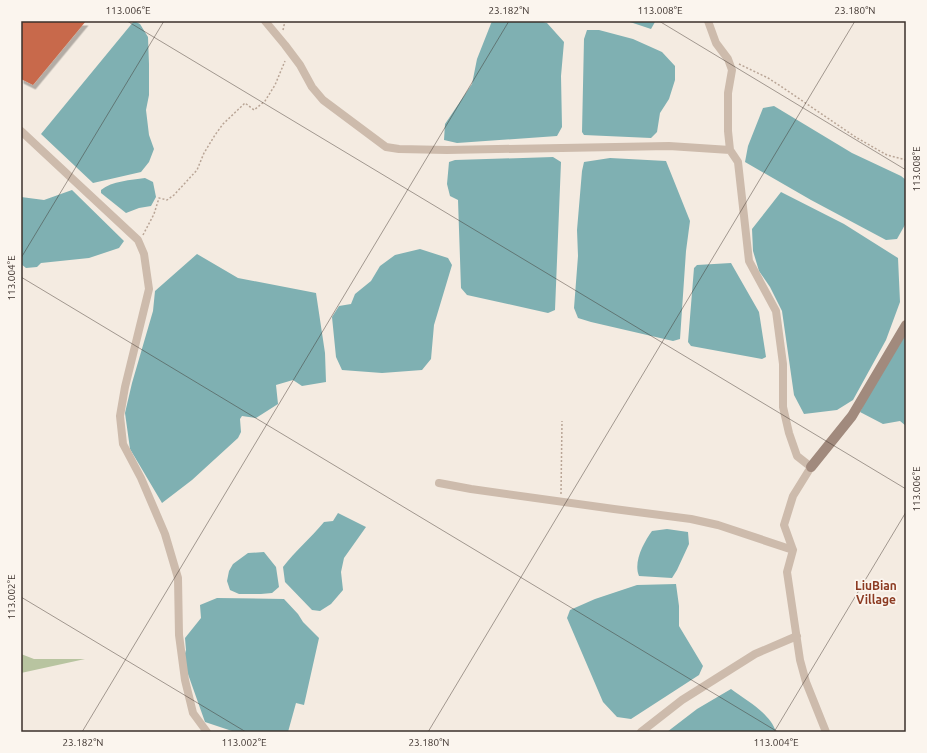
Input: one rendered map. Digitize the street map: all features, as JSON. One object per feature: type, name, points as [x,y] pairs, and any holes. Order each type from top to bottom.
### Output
[{"type":"street","points":[[265,21],[300,65],[312,87],[323,100],[386,147],[399,149],[447,150],[669,146],[730,150]]},
{"type":"street","points":[[708,21],[716,43],[728,59],[732,70],[728,93],[728,131],[730,150],[738,162],[750,261],[776,311],[783,364],[783,407],[789,433],[798,456],[811,466]]},
{"type":"street","points":[[21,131],[138,240],[144,254],[149,289],[125,386],[120,416],[123,444],[141,478],[164,534],[178,578],[179,635],[185,680],[193,713],[207,732]]},
{"type":"street","points":[[826,732],[806,682],[800,660],[787,572],[793,550],[784,525],[792,496],[811,466],[852,416],[902,329],[906,325]]},
{"type":"street","points":[[439,483],[561,502],[691,518],[718,525],[793,550]]},
{"type":"street","points":[[641,732],[682,700],[755,654],[797,636]]},
{"type":"path","points":[[138,240],[145,233],[154,214],[159,198],[167,200],[174,195],[197,170],[204,153],[223,124],[245,103],[254,110],[265,100],[275,85],[284,64],[291,54]]},
{"type":"path","points":[[728,59],[782,86],[857,138],[887,154],[906,160]]},
{"type":"path","points":[[561,502],[562,421]]},
{"type":"green space","points":[[21,654],[34,659],[85,659],[21,673]]},
{"type":"water","points":[[134,21],[140,24],[148,37],[149,95],[146,110],[149,135],[154,149],[149,162],[141,172],[93,183],[41,134]]},
{"type":"water","points":[[492,21],[539,21],[547,23],[564,42],[561,76],[562,127],[557,136],[457,143],[444,140],[445,124],[472,84],[477,59]]},
{"type":"water","points":[[627,21],[654,21],[655,22],[651,29]]},
{"type":"water","points":[[587,30],[599,30],[633,39],[662,52],[675,66],[675,80],[669,99],[660,113],[657,132],[651,138],[584,135],[582,132],[584,39]]},
{"type":"water","points":[[774,106],[852,153],[901,176],[906,180],[906,223],[897,239],[886,240],[811,200],[745,162],[748,146],[763,108]]},
{"type":"water","points":[[553,157],[561,162],[555,310],[548,313],[467,295],[461,288],[458,200],[450,196],[447,184],[449,162],[455,160]]},
{"type":"water","points":[[610,158],[666,161],[690,221],[686,251],[680,339],[673,341],[591,322],[578,318],[574,308],[578,256],[577,230],[584,162]]},
{"type":"water","points":[[145,178],[153,182],[156,197],[151,206],[139,208],[126,213],[101,193],[101,190],[105,187],[122,181]]},
{"type":"water","points":[[72,190],[124,241],[119,248],[89,258],[41,263],[37,267],[26,268],[21,264],[21,197],[44,200]]},
{"type":"water","points":[[781,192],[844,224],[898,258],[900,302],[886,340],[853,400],[837,410],[804,414],[794,395],[782,311],[770,287],[759,271],[753,251],[752,229]]},
{"type":"water","points":[[420,249],[448,258],[452,265],[434,325],[431,359],[422,370],[382,373],[342,370],[336,357],[332,317],[339,306],[351,304],[355,294],[371,281],[380,266],[395,255]]},
{"type":"water","points":[[197,254],[238,278],[316,293],[325,353],[326,382],[302,386],[293,380],[276,385],[278,404],[256,418],[242,416],[240,419],[241,432],[238,438],[192,480],[162,503],[130,449],[125,413],[153,311],[155,291]]},
{"type":"water","points":[[731,263],[759,312],[766,357],[762,359],[691,346],[688,342],[694,268],[697,265]]},
{"type":"water","points":[[906,333],[906,426],[900,421],[883,424],[860,412]]},
{"type":"water","points":[[338,513],[366,527],[344,558],[341,572],[343,590],[331,604],[320,611],[312,610],[285,582],[283,567],[324,522],[333,521]]},
{"type":"water","points":[[667,529],[688,532],[689,544],[677,570],[672,578],[639,576],[637,565],[638,559],[646,541],[652,531]]},
{"type":"water","points":[[264,552],[276,567],[279,587],[272,593],[261,594],[239,594],[230,590],[227,581],[229,571],[233,564],[248,553]]},
{"type":"water","points":[[676,584],[679,606],[679,626],[703,666],[699,675],[631,719],[617,717],[603,702],[567,618],[570,610],[595,599],[637,585]]},
{"type":"water","points":[[217,598],[284,599],[298,614],[303,622],[319,638],[304,705],[296,703],[288,732],[235,732],[205,722],[183,660],[186,650],[185,638],[201,618],[200,605]]},
{"type":"water","points":[[731,689],[764,713],[773,725],[776,732],[667,732],[697,709]]},
{"type":"building","points":[[21,21],[86,21],[33,85],[21,79]]},
{"type":"district","name":"LiuBian Village","points":[[876,593]]}]
